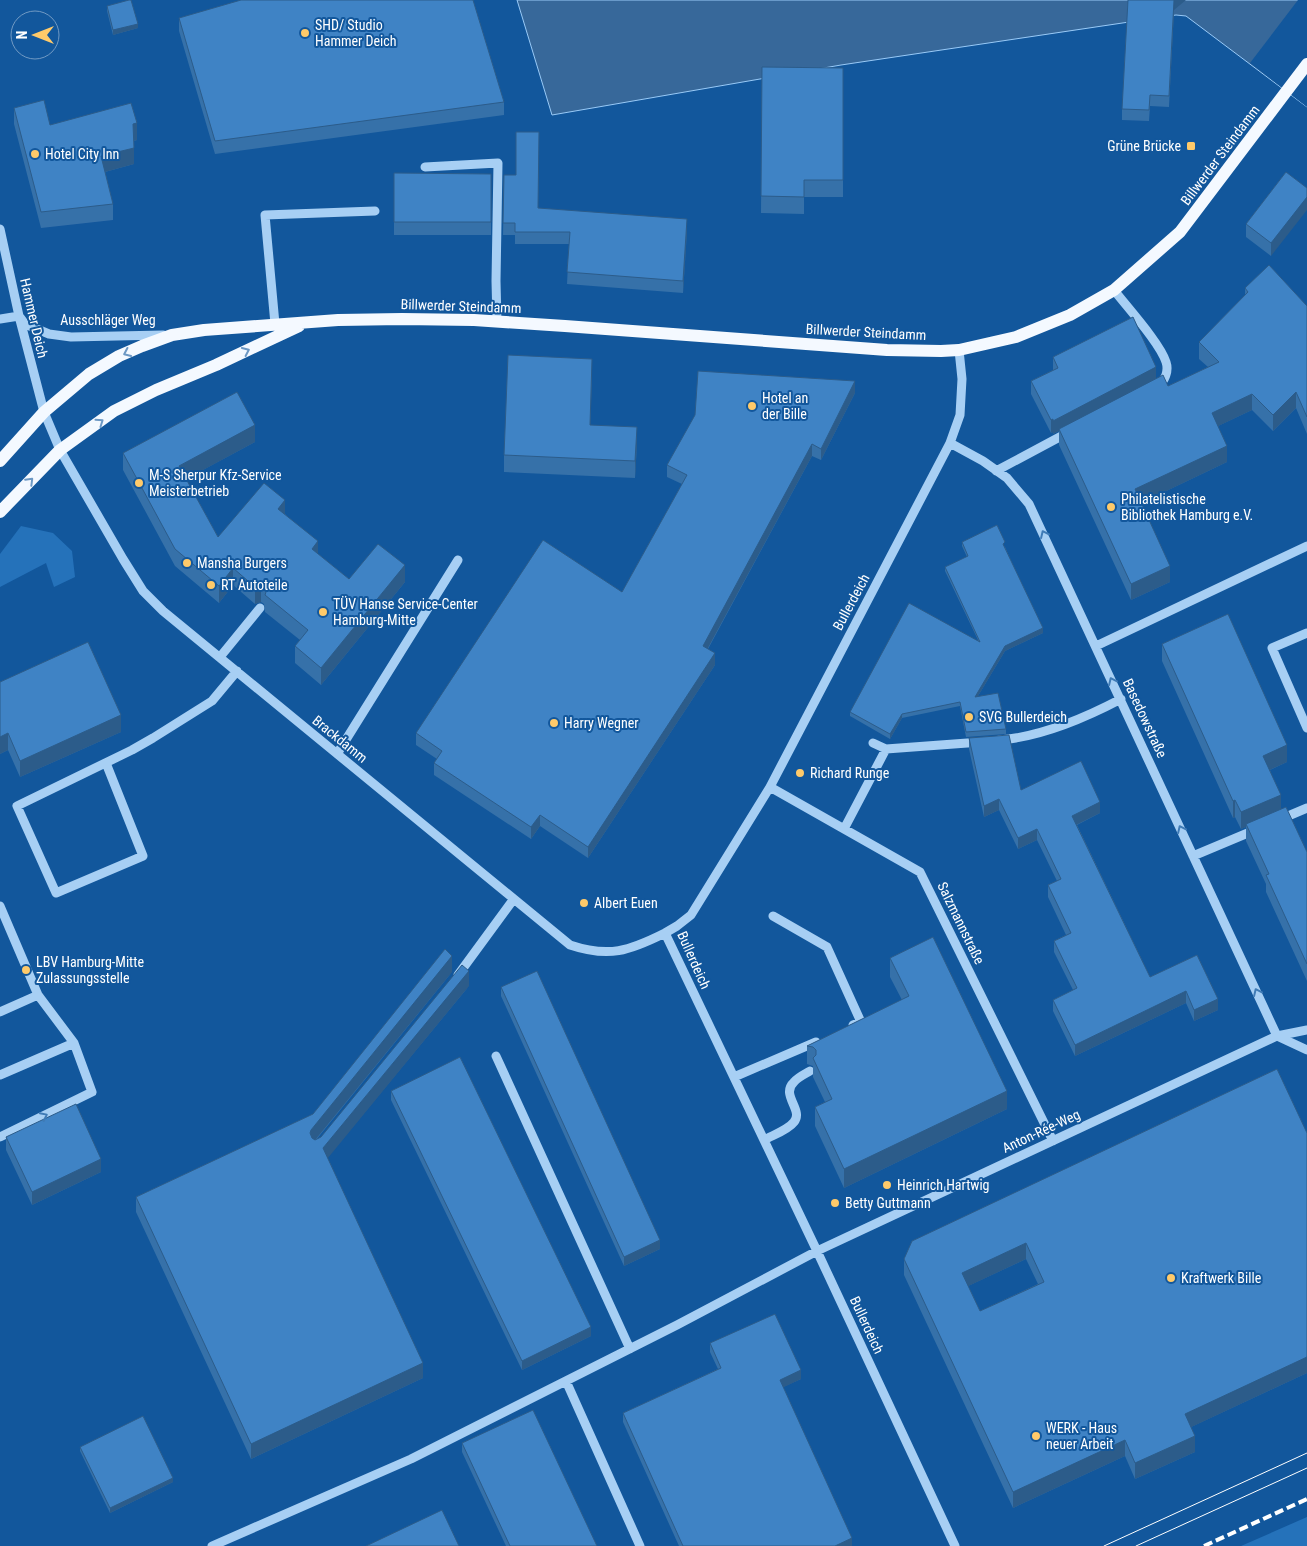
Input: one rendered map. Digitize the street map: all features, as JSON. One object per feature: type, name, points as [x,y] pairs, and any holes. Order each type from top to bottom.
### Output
[{"type":"main road","name":"Billwerder Steindamm","points":[[44,412],[66,392],[101,367],[142,346],[172,335],[204,330],[275,324],[402,319],[498,322],[888,350],[942,351],[959,350],[1016,337],[1070,315],[1114,290],[1180,232],[1307,64]]},
{"type":"main road","name":"Billwerder Steindamm","points":[[60,450],[114,411],[306,322]]},
{"type":"main road","points":[[0,461],[44,412]]},
{"type":"main road","points":[[0,512],[60,450]]},
{"type":"street","points":[[425,168],[498,163],[496,281],[498,322]]},
{"type":"street","points":[[275,324],[265,215],[375,211]]},
{"type":"street","name":"Hammer Deich","points":[[0,229],[19,316],[44,412],[60,450]]},
{"type":"street","points":[[1114,290],[1160,350],[1167,363],[1166,376],[1161,385],[1152,389]]},
{"type":"street","points":[[0,319],[19,316]]},
{"type":"street","name":"Ausschläger Weg","points":[[19,316],[25,324],[49,334],[71,337],[172,335]]},
{"type":"street","name":"Bullerdeich","points":[[955,1546],[665,933],[690,915],[770,787],[950,443],[960,415],[962,379],[959,350]]},
{"type":"street","points":[[996,471],[1076,429]]},
{"type":"street","name":"Basedowstraße","points":[[950,443],[1006,478],[1029,504],[1277,1036]]},
{"type":"street","name":"Brackdamm","points":[[60,450],[143,591],[164,611],[513,900],[570,945],[587,951],[620,951],[638,947],[665,933]]},
{"type":"street","points":[[1096,646],[1307,546]]},
{"type":"street","points":[[337,754],[458,560]]},
{"type":"street","points":[[220,657],[260,608]]},
{"type":"street","points":[[1307,633],[1272,648],[1307,728]]},
{"type":"street","points":[[106,763],[143,856],[56,894],[17,806],[132,750],[212,701],[237,671]]},
{"type":"street","points":[[872,743],[886,749],[1020,739],[1093,714],[1121,699]]},
{"type":"street","points":[[844,829],[886,749]]},
{"type":"street","name":"Salzmannstraße","points":[[770,787],[920,872],[1053,1141]]},
{"type":"street","points":[[1193,856],[1307,808]]},
{"type":"street","points":[[451,983],[513,900]]},
{"type":"street","points":[[0,906],[38,996],[74,1043],[92,1092],[0,1137]]},
{"type":"street","points":[[773,916],[827,947],[860,1022],[845,1029]]},
{"type":"street","points":[[0,1012],[38,996]]},
{"type":"street","name":"Anton-Rée-Weg","points":[[212,1546],[411,1459],[630,1349],[817,1251],[1277,1036],[1307,1030]]},
{"type":"street","points":[[1277,1036],[1307,1050]]},
{"type":"street","points":[[734,1077],[822,1040]]},
{"type":"street","points":[[0,1075],[74,1043]]},
{"type":"street","points":[[496,1056],[630,1349]]},
{"type":"street","points":[[764,1140],[796,1121],[797,1114],[790,1098],[789,1089],[794,1081],[810,1072]]},
{"type":"street","points":[[566,1381],[640,1546]]},
{"type":"shaded area","points":[[517,0],[1307,0],[1307,107],[1186,16],[1176,15],[841,65],[552,115]]},
{"type":"shaded area","points":[[21,526],[53,533],[72,551],[75,577],[54,587],[46,563],[0,587],[0,554]]},
{"type":"shaded area","points":[[1307,1517],[1307,1546],[1241,1546]]},
{"type":"pier","points":[[1298,0],[1307,0],[1307,107],[1250,63]]},
{"type":"building","points":[[131,0],[138,24],[113,30],[107,6]]},
{"type":"building","points":[[241,0],[473,0],[504,102],[215,141],[179,18]]},
{"type":"building","points":[[1128,0],[1174,0],[1169,96],[1150,95],[1149,110],[1122,109]]},
{"type":"building","points":[[762,67],[843,68],[843,180],[804,180],[804,197],[761,196]]},
{"type":"building","points":[[44,100],[50,125],[131,103],[137,123],[133,124],[134,148],[101,156],[113,204],[41,212],[14,108]]},
{"type":"building","points":[[516,132],[539,132],[538,208],[687,219],[683,281],[567,272],[570,232],[515,232],[515,223],[503,223],[504,175],[516,175]]},
{"type":"building","points":[[1286,172],[1307,188],[1307,197],[1271,243],[1246,224]]},
{"type":"building","points":[[394,173],[491,174],[491,222],[394,222]]},
{"type":"building","points":[[1269,265],[1307,306],[1307,417],[1296,392],[1273,415],[1252,394],[1212,413],[1227,446],[1135,489],[1170,566],[1131,584],[1059,429],[1163,375],[1168,386],[1219,362],[1199,342],[1248,292],[1245,288]]},
{"type":"building","points":[[1133,317],[1156,367],[1053,421],[1053,419],[1051,420],[1031,381],[1058,368],[1053,357]]},
{"type":"building","points":[[508,355],[592,359],[590,425],[637,427],[635,461],[504,455]]},
{"type":"building","points":[[698,371],[855,381],[821,449],[812,444],[703,646],[715,653],[588,847],[540,815],[531,827],[434,763],[442,751],[416,733],[543,540],[622,592],[687,475],[667,465],[695,415]]},
{"type":"building","points":[[237,392],[255,425],[179,466],[218,537],[264,483],[285,500],[278,509],[318,541],[312,549],[349,579],[378,544],[405,565],[321,668],[295,646],[308,630],[265,595],[264,587],[261,585],[255,587],[233,568],[219,586],[175,549],[123,453]]},
{"type":"building","points":[[997,525],[1005,542],[1003,544],[1043,628],[1005,646],[975,697],[998,693],[1006,729],[966,732],[960,702],[902,714],[890,734],[850,712],[909,603],[980,642],[945,567],[968,556],[962,542]]},
{"type":"building","points":[[1228,614],[1287,745],[1263,756],[1281,795],[1241,812],[1235,800],[1233,801],[1162,644]]},
{"type":"building","points":[[88,642],[121,715],[20,761],[8,733],[0,737],[0,682]]},
{"type":"building","points":[[1009,735],[1021,790],[1081,761],[1100,802],[1072,816],[1150,977],[1197,955],[1218,999],[1194,1010],[1186,991],[1075,1045],[1053,1000],[1077,988],[1054,941],[1071,933],[1048,885],[1061,879],[1037,829],[1018,838],[999,799],[984,806],[969,738]]},
{"type":"building","points":[[1286,807],[1307,852],[1307,964],[1266,875],[1269,874],[1246,824]]},
{"type":"building","points":[[933,937],[1007,1091],[844,1169],[815,1107],[832,1099],[813,1058],[816,1055],[816,1050],[813,1047],[807,1046],[909,996],[890,958]]},
{"type":"building","points":[[445,949],[452,956],[310,1133],[315,1140],[321,1137],[462,965],[469,971],[323,1148],[423,1363],[251,1444],[136,1197],[313,1114]]},
{"type":"building","points":[[537,971],[660,1240],[624,1257],[501,987]]},
{"type":"building","points":[[460,1057],[591,1327],[522,1361],[391,1091]]},
{"type":"building","name":"Kraftwerk Bille","points":[[1277,1069],[1307,1133],[1307,1357],[1185,1414],[1195,1436],[1135,1463],[1125,1440],[1013,1492],[904,1259],[912,1241]],"holes":[[[1026,1243],[1044,1282],[980,1311],[962,1273]]]},
{"type":"building","points":[[76,1104],[101,1159],[32,1192],[6,1137]]},
{"type":"building","points":[[775,1314],[801,1370],[780,1380],[852,1538],[835,1546],[683,1546],[623,1413],[721,1368],[710,1343]]},
{"type":"building","points":[[533,1410],[597,1546],[510,1546],[462,1443]]},
{"type":"building","points":[[143,1416],[173,1478],[110,1508],[80,1447]]},
{"type":"building","points":[[442,1510],[459,1546],[366,1546]]},
{"type":"tram line","points":[[1104,1546],[1307,1453]]},
{"type":"tram line","points":[[1136,1546],[1307,1468]]},
{"type":"railway","points":[[1204,1546],[1307,1499]]},
{"type":"place","name":"SHD/ Studio Hammer Deich","points":[[305,33]]},
{"type":"place","name":"Grüne Brücke","points":[[1191,146]]},
{"type":"place","name":"Hotel City Inn","points":[[35,154]]},
{"type":"place","name":"Hotel an der Bille","points":[[752,406]]},
{"type":"place","name":"M-S Sherpur Kfz-Service Meisterbetrieb","points":[[139,483]]},
{"type":"place","name":"Philatelistische Bibliothek Hamburg e.V.","points":[[1111,507]]},
{"type":"place","name":"Mansha Burgers","points":[[187,563]]},
{"type":"place","name":"RT Autoteile","points":[[211,585]]},
{"type":"place","name":"TÜV Hanse Service-Center Hamburg-Mitte","points":[[323,612]]},
{"type":"place","name":"SVG Bullerdeich","points":[[969,717]]},
{"type":"place","name":"Harry Wegner","points":[[554,723]]},
{"type":"place","name":"Richard Runge","points":[[800,773]]},
{"type":"place","name":"Albert Euen","points":[[584,903]]},
{"type":"place","name":"LBV Hamburg-Mitte Zulassungsstelle","points":[[26,970]]},
{"type":"place","name":"Heinrich Hartwig","points":[[887,1185]]},
{"type":"place","name":"Betty Guttmann","points":[[835,1203]]},
{"type":"place","name":"Kraftwerk Bille","points":[[1171,1278]]},
{"type":"place","name":"WERK - Haus neuer Arbeit","points":[[1036,1436]]}]
